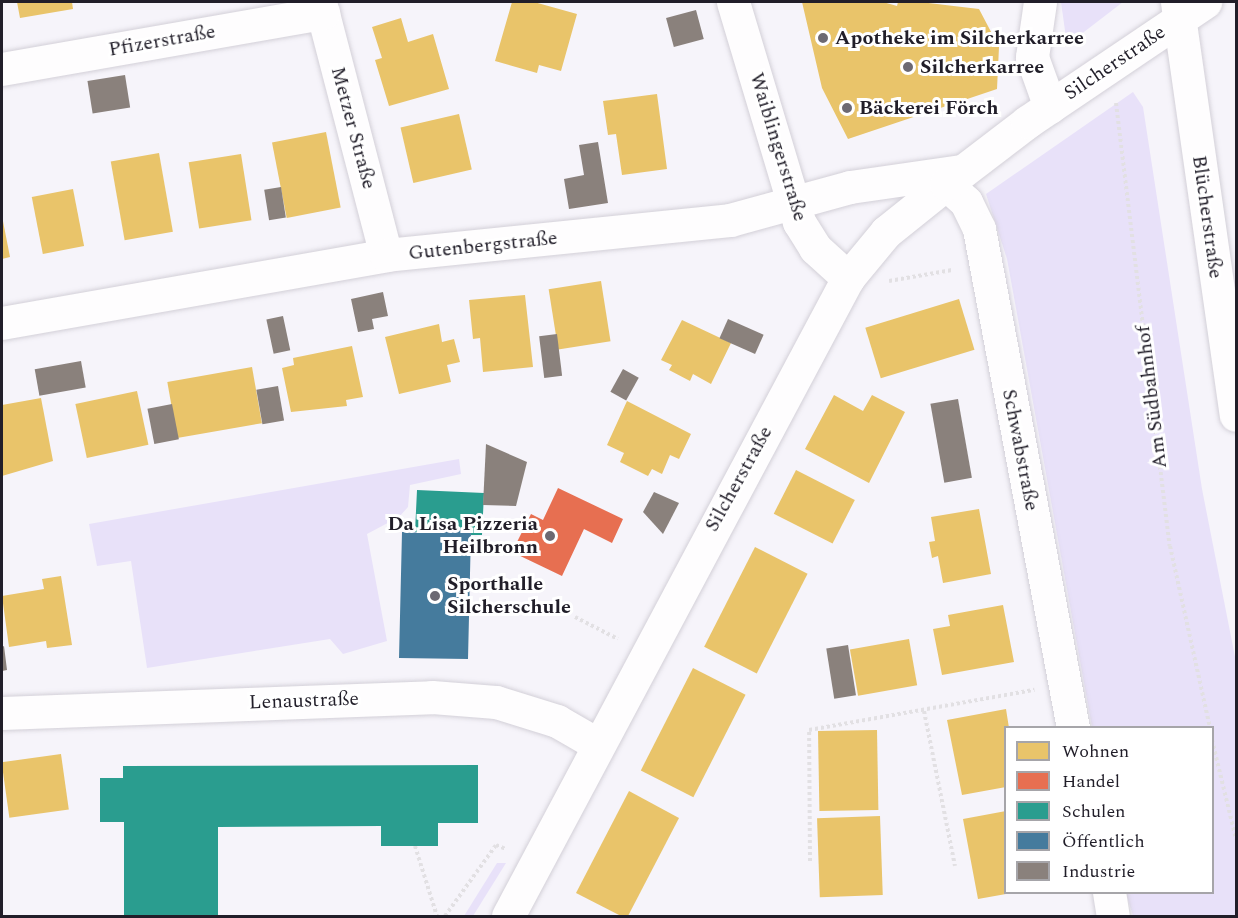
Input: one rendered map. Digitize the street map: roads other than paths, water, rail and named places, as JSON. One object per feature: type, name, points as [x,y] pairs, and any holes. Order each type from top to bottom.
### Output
[{"type":"street","name":"Waiblingerstraße","points":[[733,2],[799,222],[815,248],[846,284]]},
{"type":"street","name":"Silcherstraße","points":[[1040,2],[1032,57],[1050,107]]},
{"type":"street","name":"Pfizerstraße","points":[[2,69],[321,7]]},
{"type":"street","name":"Metzer Straße","points":[[321,7],[386,255]]},
{"type":"street","name":"Silcherstraße","points":[[508,916],[597,744],[846,284],[886,232],[1050,107],[1187,8]]},
{"type":"street","name":"Blücherstraße","points":[[1187,8],[1236,415]]},
{"type":"street","name":"Gutenbergstraße","points":[[2,323],[386,255],[730,220],[794,200],[850,187],[955,178]]},
{"type":"street","name":"Schwabstraße","points":[[955,178],[979,229],[1073,726]]},
{"type":"street","name":"Lenaustraße","points":[[2,713],[432,697],[496,702],[557,722],[597,744]]},
{"type":"street","points":[[1108,894],[1113,916]]},
{"type":"place","name":"Apotheke im Silcherkarree","points":[[823,38]]},
{"type":"place","name":"Silcherkarree","points":[[908,67]]},
{"type":"place","name":"Bäckerei Förch","points":[[847,108]]},
{"type":"place","name":"Da Lisa Pizzeria Heilbronn","points":[[550,536]]},
{"type":"place","name":"Sporthalle Silcherschule","points":[[435,596]]}]
